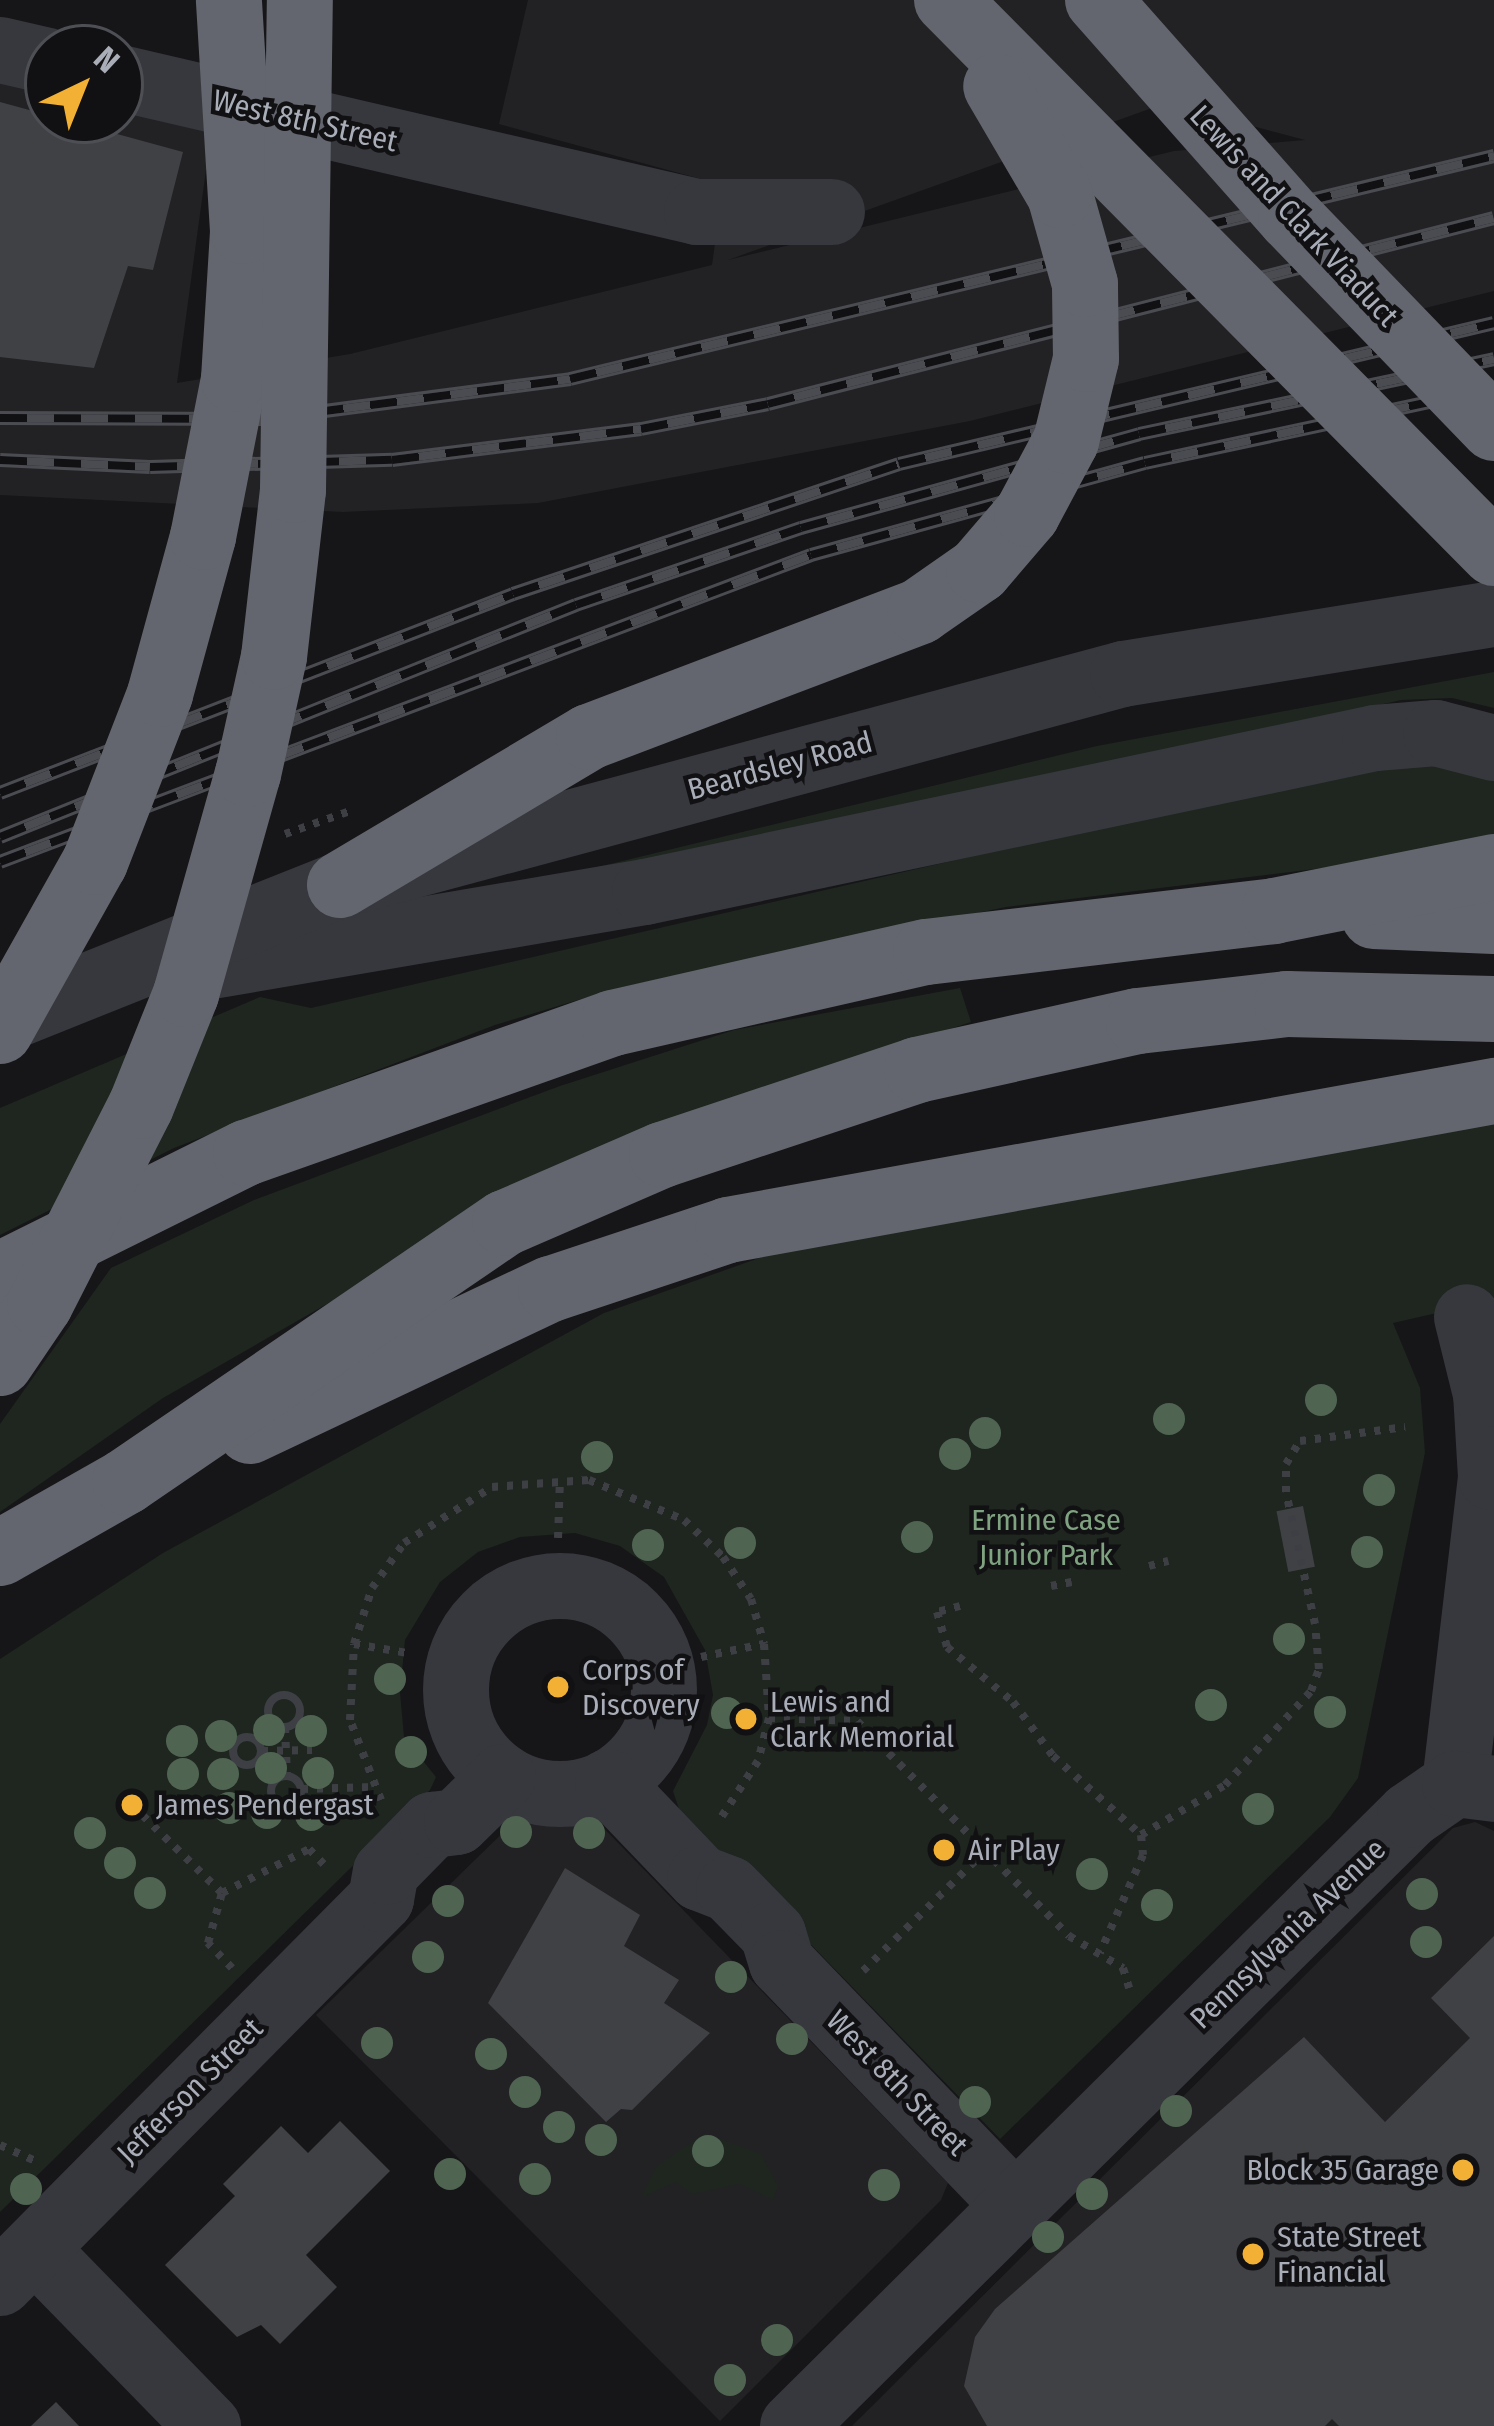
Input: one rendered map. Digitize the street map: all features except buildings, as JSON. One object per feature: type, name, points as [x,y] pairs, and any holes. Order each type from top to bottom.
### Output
[{"type":"highway","points":[[0,1031],[95,862],[160,694],[203,537],[234,379],[243,232],[229,0]]},
{"type":"highway","points":[[0,1363],[40,1304],[141,1106],[185,994],[248,774],[274,657],[292,490],[300,0]]},
{"type":"highway","points":[[340,885],[590,736],[920,611],[979,570],[1027,514],[1066,441],[1086,359],[1085,284],[1060,195],[1021,122],[935,0]]},
{"type":"highway","points":[[947,0],[1494,554]]},
{"type":"highway","name":"Lewis and Clark Viaduct","points":[[1098,0],[1304,232],[1494,428]]},
{"type":"highway","points":[[0,1275],[246,1153],[613,1023],[926,952],[1274,911],[1494,867]]},
{"type":"highway","points":[[1274,911],[1494,921]]},
{"type":"highway","points":[[0,1553],[125,1482],[505,1223],[815,1101],[1021,1044],[1214,1009],[1494,1009]]},
{"type":"highway","points":[[125,1482],[338,1394],[550,1288],[728,1230],[1062,1165],[1494,1091]]},
{"type":"street","name":"West 8th Street","points":[[144,84],[697,212],[832,212]]},
{"type":"street","name":"Beardsley Road","points":[[0,1021],[340,885],[1124,674],[1494,614]]},
{"type":"street","name":"Beardsley Road","points":[[84,987],[645,892],[1375,738],[1436,733],[1494,748]]},
{"type":"street","name":"Pennsylvania Avenue","points":[[793,2426],[1013,2203],[1410,1815],[1475,1786],[1491,1478],[1486,1394],[1467,1317]]},
{"type":"street","points":[[557,1586],[586,1590],[625,1610],[662,1672],[656,1729],[632,1766],[608,1782],[554,1794],[480,1799],[457,1705],[460,1661],[502,1603],[557,1586]]},
{"type":"street","name":"West 8th Street","points":[[608,1782],[690,1868],[708,1909],[752,1954],[803,1985],[1013,2203]]},
{"type":"street","name":"Jefferson Street","points":[[18,2266],[355,1884],[412,1896],[457,1852],[480,1799]]},
{"type":"street","points":[[18,2266],[208,2426]]},
{"type":"path","points":[[1142,1835],[1225,1785],[1311,1691],[1319,1669],[1315,1624],[1286,1492],[1286,1464],[1300,1441],[1405,1427]]},
{"type":"path","points":[[557,1538],[560,1479]]},
{"type":"path","points":[[387,1810],[350,1720],[354,1644],[372,1588],[404,1543],[492,1487],[589,1480],[684,1520],[723,1557],[751,1599],[764,1644],[769,1718],[736,1801],[690,1868]]},
{"type":"path","points":[[1149,1565],[1168,1561]]},
{"type":"path","points":[[1051,1586],[1072,1582]]},
{"type":"path","points":[[961,1606],[937,1612],[947,1647],[1013,1702],[1053,1756],[1142,1835],[1143,1856],[1100,1953]]},
{"type":"path","points":[[354,1644],[408,1653]]},
{"type":"path","points":[[701,1657],[764,1644]]},
{"type":"path","points":[[285,1727],[269,1712],[281,1695],[300,1708],[285,1727],[287,1776],[302,1789],[374,1786]]},
{"type":"path","points":[[769,1718],[857,1721],[1069,1936],[1123,1968],[1129,1988]]},
{"type":"path","points":[[262,1751],[312,1750]]},
{"type":"path","points":[[287,1776],[274,1783],[273,1799],[287,1807],[302,1789]]},
{"type":"path","points":[[132,1805],[222,1893]]},
{"type":"path","points":[[232,1968],[208,1943],[222,1893],[309,1850],[355,1884]]},
{"type":"path","points":[[803,1985],[986,1850]]},
{"type":"shaded area","points":[[528,0],[1494,0],[1494,291],[970,421],[538,503],[343,512],[0,495],[0,78],[24,84],[24,144],[144,144],[144,115],[211,133],[177,383],[350,354],[712,265],[723,185],[499,124]],"holes":[[[1166,103],[1305,140],[1174,151],[728,260]]]},
{"type":"shaded area","points":[[548,1800],[589,1813],[948,2183],[941,2200],[720,2421],[316,2015],[523,1813]]},
{"type":"shaded area","points":[[1475,1822],[1494,1831],[1494,2426],[852,2426],[1453,1828]]},
{"type":"green space","points":[[1494,672],[1494,708],[1452,698],[1401,700],[783,841],[457,901],[1097,746]]},
{"type":"green space","points":[[1401,758],[1494,772],[1494,847],[1006,907],[618,988],[495,1025],[174,1148],[0,1235],[0,1108],[260,997],[311,1008]]},
{"type":"green space","points":[[960,988],[971,1022],[684,1118],[381,1273],[163,1398],[0,1512],[0,1424],[111,1268],[254,1200],[560,1086],[734,1030]]},
{"type":"green space","name":"Ermine Case Junior Park","points":[[1494,1111],[1494,1300],[1393,1323],[1420,1388],[1425,1453],[1358,1778],[1330,1817],[1000,2139],[679,1809],[673,1791],[707,1725],[713,1695],[705,1650],[664,1577],[620,1546],[575,1533],[520,1537],[478,1552],[440,1582],[405,1640],[400,1693],[404,1737],[436,1777],[430,1790],[0,2212],[0,1659],[163,1553],[604,1313],[1101,1137]]},
{"type":"green space","points":[[705,2133],[761,2154],[778,2186],[773,2200],[740,2184],[692,2194],[676,2182],[641,2198],[657,2166]]},
{"type":"railway","points":[[0,418],[263,419],[570,379],[1494,156]]},
{"type":"railway","points":[[0,460],[150,467],[392,460],[641,429],[768,404],[1494,218]]},
{"type":"railway","points":[[0,793],[513,594],[899,464],[1494,323]]},
{"type":"railway","points":[[0,837],[576,605],[801,528],[1139,434],[1494,359]]},
{"type":"railway","points":[[0,862],[811,555],[1145,463],[1494,388]]},
{"type":"place","name":"Corps of Discovery","points":[[558,1687]]},
{"type":"place","name":"Lewis and Clark Memorial","points":[[746,1719]]},
{"type":"place","name":"James Pendergast","points":[[132,1805]]},
{"type":"place","name":"Air Play","points":[[944,1850]]},
{"type":"place","name":"Block 35 Garage","points":[[1463,2170]]},
{"type":"place","name":"State Street Financial","points":[[1253,2254]]}]
